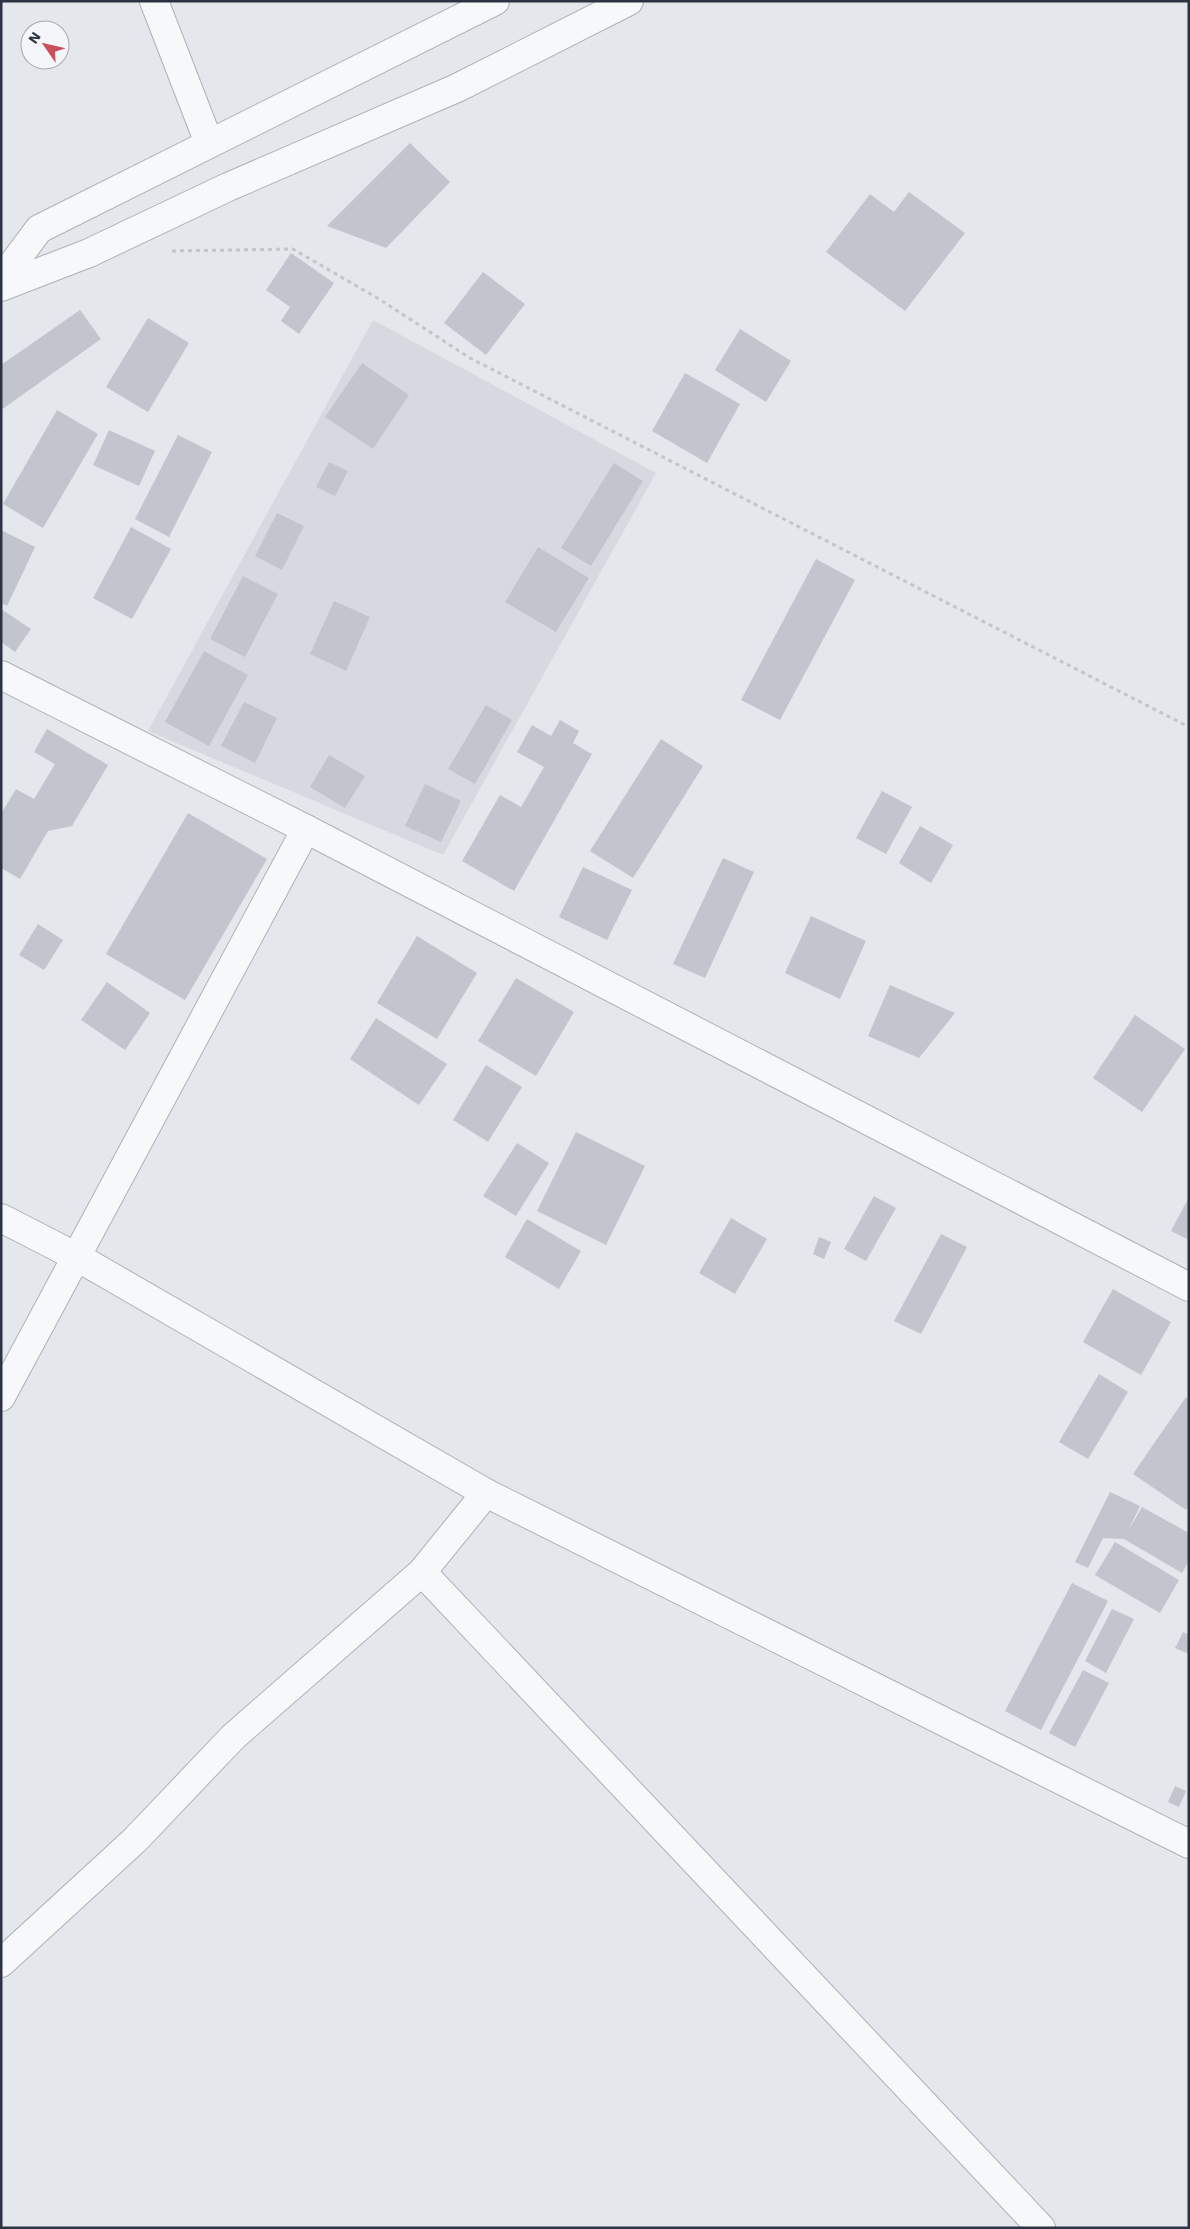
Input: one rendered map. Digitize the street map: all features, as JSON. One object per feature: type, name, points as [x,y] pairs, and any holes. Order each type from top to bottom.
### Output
[{"type":"street","points":[[154,1],[209,143]]},
{"type":"street","points":[[1,280],[39,230],[495,1]]},
{"type":"street","points":[[1,287],[89,253],[228,187],[457,88],[629,1]]},
{"type":"street","points":[[1,675],[306,829],[1189,1287]]},
{"type":"street","points":[[1,1397],[306,829]]},
{"type":"street","points":[[1,1218],[77,1257],[486,1493],[1189,1844]]},
{"type":"street","points":[[1,1963],[135,1840],[233,1737],[422,1572],[486,1493]]},
{"type":"street","points":[[422,1572],[1041,2228]]},
{"type":"path","points":[[167,252],[293,249],[478,362],[1189,728]]},
{"type":"shaded area","points":[[373,320],[656,473],[443,855],[148,731]]},
{"type":"building","points":[[410,143],[450,182],[386,248],[327,226]]},
{"type":"building","points":[[909,192],[965,233],[905,311],[826,252],[870,194],[894,212]]},
{"type":"building","points":[[291,253],[334,283],[299,334],[281,321],[290,307],[266,290]]},
{"type":"building","points":[[483,272],[525,304],[486,355],[444,323]]},
{"type":"building","points":[[80,310],[101,339],[1,410],[1,365]]},
{"type":"building","points":[[148,318],[189,343],[148,412],[106,387]]},
{"type":"building","points":[[740,329],[791,361],[766,402],[715,370]]},
{"type":"building","points":[[362,363],[409,395],[373,449],[325,417]]},
{"type":"building","points":[[685,373],[740,404],[707,463],[652,431]]},
{"type":"building","points":[[57,410],[98,434],[43,528],[3,504]]},
{"type":"building","points":[[109,430],[155,451],[139,486],[93,465]]},
{"type":"building","points":[[178,435],[212,452],[169,537],[135,519]]},
{"type":"building","points":[[329,462],[348,471],[335,496],[316,487]]},
{"type":"building","points":[[614,463],[643,481],[591,566],[561,548]]},
{"type":"building","points":[[277,513],[304,526],[282,570],[255,556]]},
{"type":"building","points":[[131,527],[171,549],[132,619],[93,598]]},
{"type":"building","points":[[1,530],[35,547],[7,606],[1,603]]},
{"type":"building","points":[[538,547],[589,578],[556,632],[505,602]]},
{"type":"building","points":[[816,559],[855,580],[780,720],[741,700]]},
{"type":"building","points":[[243,576],[278,594],[245,657],[210,639]]},
{"type":"building","points":[[334,601],[370,617],[346,671],[310,654]]},
{"type":"building","points":[[1,609],[31,629],[15,652],[1,642]]},
{"type":"building","points":[[204,651],[248,675],[209,746],[165,722]]},
{"type":"building","points":[[244,702],[277,718],[255,763],[221,746]]},
{"type":"building","points":[[486,705],[512,720],[475,784],[448,769]]},
{"type":"building","points":[[560,720],[579,731],[573,743],[592,754],[514,891],[462,861],[500,795],[521,807],[544,767],[517,752],[532,725],[551,736]]},
{"type":"building","points":[[47,729],[108,765],[72,826],[48,831],[20,879],[1,868],[1,814],[16,789],[34,799],[55,764],[34,752]]},
{"type":"building","points":[[661,739],[703,766],[633,878],[590,851]]},
{"type":"building","points":[[329,755],[365,776],[345,808],[310,787]]},
{"type":"building","points":[[425,784],[461,801],[441,842],[405,826]]},
{"type":"building","points":[[882,791],[912,807],[886,854],[856,838]]},
{"type":"building","points":[[188,813],[267,859],[185,1000],[106,954]]},
{"type":"building","points":[[920,826],[953,845],[931,883],[899,863]]},
{"type":"building","points":[[723,858],[754,872],[705,978],[673,964]]},
{"type":"building","points":[[583,867],[632,890],[607,940],[559,917]]},
{"type":"building","points":[[811,916],[866,941],[840,999],[785,973]]},
{"type":"building","points":[[38,924],[63,940],[44,970],[19,955]]},
{"type":"building","points":[[417,936],[477,973],[437,1039],[377,1003]]},
{"type":"building","points":[[516,978],[574,1012],[536,1076],[478,1041]]},
{"type":"building","points":[[107,982],[150,1013],[125,1050],[81,1020]]},
{"type":"building","points":[[890,985],[955,1013],[919,1058],[868,1036]]},
{"type":"building","points":[[1135,1015],[1185,1049],[1142,1112],[1093,1078]]},
{"type":"building","points":[[376,1018],[447,1064],[419,1105],[350,1059]]},
{"type":"building","points":[[486,1065],[522,1087],[488,1142],[453,1120]]},
{"type":"building","points":[[576,1132],[645,1166],[606,1245],[537,1211]]},
{"type":"building","points":[[517,1143],[549,1163],[516,1216],[483,1196]]},
{"type":"building","points":[[874,1196],[896,1208],[866,1261],[844,1249]]},
{"type":"building","points":[[1189,1197],[1189,1240],[1171,1231]]},
{"type":"building","points":[[731,1218],[767,1239],[735,1294],[699,1273]]},
{"type":"building","points":[[527,1219],[581,1251],[559,1289],[505,1257]]},
{"type":"building","points":[[941,1234],[967,1247],[921,1334],[894,1321]]},
{"type":"building","points":[[819,1237],[831,1242],[824,1259],[813,1254]]},
{"type":"building","points":[[1113,1289],[1171,1322],[1141,1375],[1083,1342]]},
{"type":"building","points":[[1099,1374],[1128,1392],[1088,1459],[1059,1442]]},
{"type":"building","points":[[1186,1397],[1189,1399],[1189,1506],[1186,1510],[1133,1474]]},
{"type":"building","points":[[1110,1492],[1140,1506],[1128,1531],[1142,1507],[1189,1533],[1189,1561],[1182,1573],[1124,1539],[1103,1538],[1088,1568],[1075,1562]]},
{"type":"building","points":[[1115,1542],[1179,1580],[1160,1613],[1095,1575]]},
{"type":"building","points":[[1072,1583],[1108,1601],[1041,1730],[1005,1711]]},
{"type":"building","points":[[1112,1609],[1134,1619],[1106,1673],[1085,1661]]},
{"type":"building","points":[[1183,1632],[1189,1635],[1189,1654],[1175,1648]]},
{"type":"building","points":[[1083,1670],[1109,1683],[1075,1747],[1049,1733]]},
{"type":"building","points":[[1175,1786],[1186,1791],[1179,1807],[1168,1802]]}]
